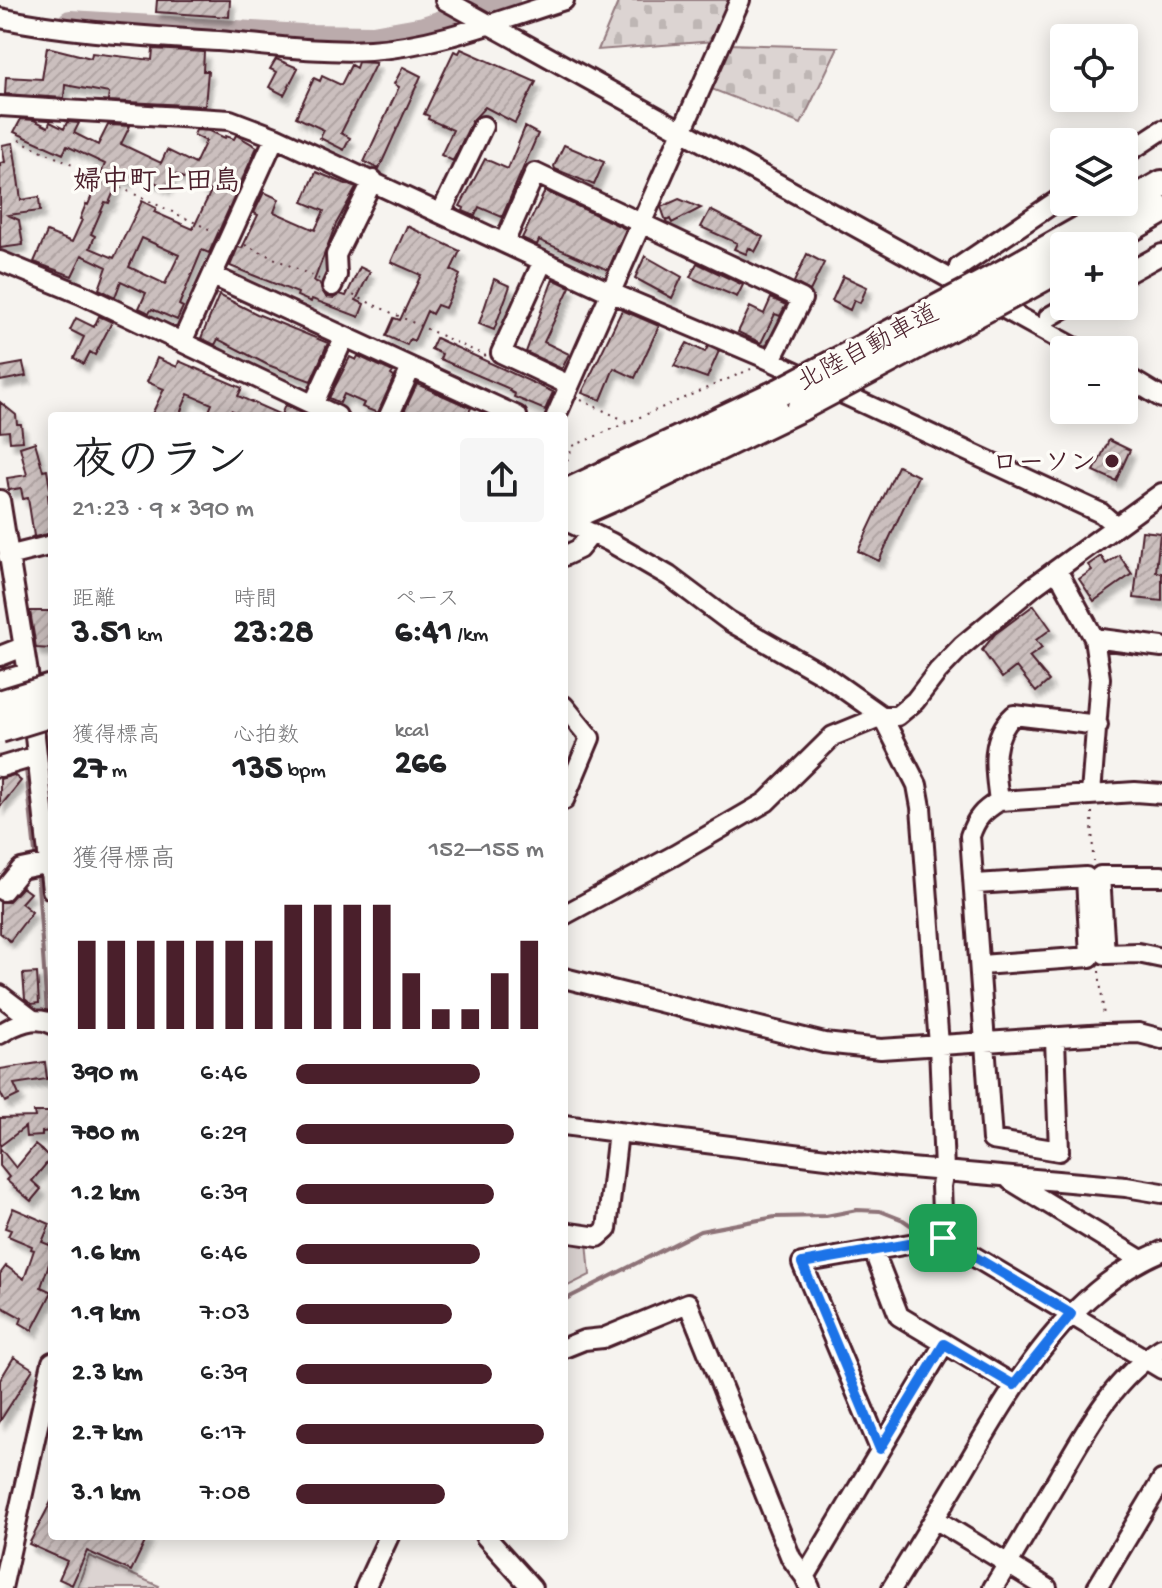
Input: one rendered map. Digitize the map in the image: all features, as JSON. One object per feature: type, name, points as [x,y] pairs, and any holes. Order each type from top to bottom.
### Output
[{"type":"highway","name":"北陸自動車道","points":[[568,518],[632,489],[790,399],[1017,279],[1162,184]]},
{"type":"highway","points":[[1124,232],[1162,210]]},
{"type":"highway","name":"北陸自動車道","points":[[1017,279],[1050,270]]},
{"type":"highway","name":"北陸自動車道","points":[[568,492],[790,399]]},
{"type":"highway","points":[[0,704],[48,689]]},
{"type":"highway","points":[[0,729],[48,714]]},
{"type":"street","points":[[0,18],[49,29],[370,50],[438,39],[564,0]]},
{"type":"street","points":[[558,412],[740,0]]},
{"type":"street","points":[[458,3],[491,25],[1054,336]]},
{"type":"street","points":[[0,106],[230,120],[373,180],[612,293],[771,360],[1101,513],[1116,526]]},
{"type":"street","points":[[441,213],[483,126]]},
{"type":"street","points":[[1138,146],[1162,130]]},
{"type":"street","points":[[182,342],[275,137]]},
{"type":"street","points":[[504,243],[535,173],[802,299],[771,360]]},
{"type":"street","points":[[332,286],[337,275],[336,255],[373,180]]},
{"type":"street","points":[[959,267],[1050,205]]},
{"type":"street","points":[[1138,267],[1162,254]]},
{"type":"street","points":[[0,261],[83,295],[328,412]]},
{"type":"street","points":[[543,261],[501,353],[568,389]]},
{"type":"street","points":[[213,276],[508,412]]},
{"type":"street","points":[[313,405],[344,338]]},
{"type":"street","points":[[391,412],[411,368]]},
{"type":"street","points":[[1138,383],[1162,398]]},
{"type":"street","points":[[568,908],[675,855],[766,802],[833,736],[882,716],[897,716],[915,701],[962,646],[1162,493]]},
{"type":"street","points":[[0,500],[28,673],[48,847]]},
{"type":"street","points":[[568,522],[669,576],[729,621],[824,675],[882,716],[917,785],[921,807],[939,1045],[944,1170],[941,1186],[943,1238]]},
{"type":"street","points":[[568,554],[579,549],[592,533]]},
{"type":"street","points":[[8,556],[48,546]]},
{"type":"street","points":[[1054,573],[1062,579],[1094,638],[1100,678],[1091,794]]},
{"type":"street","points":[[1094,638],[1162,647]]},
{"type":"street","points":[[0,656],[23,647]]},
{"type":"street","points":[[0,681],[28,673]]},
{"type":"street","points":[[568,711],[590,738],[570,770]]},
{"type":"street","points":[[999,801],[994,757],[1003,725],[1014,715],[1098,725]]},
{"type":"street","points":[[0,767],[37,756]]},
{"type":"street","points":[[1055,1039],[1059,1151],[992,1140],[976,884],[970,836],[976,820],[983,811],[999,801],[1135,792],[1162,794]]},
{"type":"street","points":[[3,891],[21,869],[48,863]]},
{"type":"street","points":[[1162,876],[1100,876],[1105,954],[1138,953],[1162,958]]},
{"type":"street","points":[[976,884],[1086,877],[1090,957],[981,965]]},
{"type":"street","points":[[568,979],[824,1043],[881,1049],[1139,1033],[1162,1039]]},
{"type":"street","points":[[0,995],[33,1020],[48,1023]]},
{"type":"street","points":[[0,1034],[33,1020]]},
{"type":"street","points":[[568,1126],[883,1165],[1162,1193]]},
{"type":"street","points":[[568,1233],[598,1237],[607,1229],[618,1132]]},
{"type":"street","points":[[1005,1176],[1141,1260]]},
{"type":"street","points":[[880,1449],[802,1263],[943,1238],[1162,1369]]},
{"type":"street","points":[[892,1588],[1014,1385],[1071,1314],[1099,1289],[1141,1260],[1162,1251]]},
{"type":"street","points":[[874,1252],[899,1316],[1014,1385]]},
{"type":"street","points":[[568,1346],[584,1340],[603,1338],[688,1303],[791,1558],[808,1582],[880,1449],[944,1344]]},
{"type":"street","points":[[993,1588],[1092,1420],[1124,1379],[1162,1348]]},
{"type":"street","points":[[2,1588],[48,1377]]},
{"type":"street","points":[[1097,1588],[1162,1480]]},
{"type":"street","points":[[935,1519],[1047,1588]]},
{"type":"street","points":[[365,1588],[387,1540]]},
{"type":"street","points":[[489,1540],[532,1588]]},
{"type":"path","points":[[19,140],[497,361],[501,353]]},
{"type":"path","points":[[568,458],[573,446],[771,360]]},
{"type":"path","points":[[568,389],[627,422]]},
{"type":"green space","points":[[619,0],[731,0],[715,41],[598,50]]},
{"type":"green space","points":[[726,44],[838,47],[801,124],[709,88]]},
{"type":"green space","points":[[568,1239],[587,1241],[590,1275],[568,1286]]},
{"type":"green space","points":[[89,1556],[159,1586],[77,1588]]},
{"type":"building","points":[[157,0],[230,0],[229,17],[156,12]]},
{"type":"building","points":[[47,47],[91,58],[92,53],[152,60],[153,49],[204,52],[203,71],[208,71],[205,106],[108,101],[109,93],[65,85],[64,98],[5,94],[6,77],[42,79]]},
{"type":"building","points":[[461,49],[536,82],[515,123],[485,107],[472,121],[453,161],[441,155],[453,130],[428,119],[429,116],[424,114],[454,51],[459,53]]},
{"type":"building","points":[[276,59],[298,68],[284,95],[269,87],[277,72],[270,69]]},
{"type":"building","points":[[358,62],[376,63],[341,133],[350,138],[344,150],[320,138],[324,130],[296,117],[314,78],[320,81],[322,76],[341,85],[351,65],[356,68]]},
{"type":"building","points":[[403,67],[421,76],[379,169],[364,162],[399,87],[394,84]]},
{"type":"building","points":[[21,119],[34,120],[48,127],[50,122],[64,129],[67,122],[79,123],[74,133],[98,145],[108,125],[130,126],[121,144],[161,163],[167,150],[195,164],[206,141],[194,135],[196,130],[210,131],[225,138],[234,139],[236,135],[257,147],[209,253],[202,250],[179,305],[183,307],[177,320],[152,309],[149,313],[139,308],[146,293],[121,281],[115,297],[99,289],[107,267],[82,255],[72,276],[34,262],[47,232],[72,242],[105,164],[67,146],[63,154],[14,132]],"holes":[[[133,171],[166,188],[173,173],[211,191],[193,229],[154,212],[156,208],[142,201],[114,258],[90,248],[95,236],[91,234],[120,177],[127,181]],[[142,238],[179,255],[165,284],[129,267]]]},
{"type":"building","points":[[525,127],[538,134],[502,217],[479,207],[475,216],[463,211],[464,208],[460,206],[485,159],[508,169]]},
{"type":"building","points":[[13,143],[21,200],[39,197],[40,211],[8,215],[19,220],[23,245],[0,248],[0,163],[5,162],[2,145]]},
{"type":"building","points":[[564,145],[604,162],[594,185],[555,169]]},
{"type":"building","points":[[316,172],[356,188],[336,224],[314,281],[319,283],[326,297],[334,298],[340,294],[346,296],[360,267],[370,272],[356,300],[364,304],[359,317],[312,299],[311,302],[297,296],[298,293],[230,266],[258,215],[254,213],[264,192],[279,199],[274,212],[315,230],[324,211],[303,202]]},
{"type":"building","points":[[545,191],[626,229],[608,270],[539,240],[537,245],[522,238]]},
{"type":"building","points":[[679,199],[701,208],[672,223],[670,219],[666,221],[661,207]]},
{"type":"building","points":[[710,210],[763,237],[755,252],[749,248],[746,254],[734,249],[737,243],[701,227]]},
{"type":"building","points":[[407,226],[460,251],[451,270],[460,275],[445,308],[437,305],[432,314],[427,311],[414,341],[410,339],[407,345],[386,336],[394,318],[400,320],[421,275],[391,262]]},
{"type":"building","points":[[807,254],[824,263],[810,291],[794,282]]},
{"type":"building","points":[[645,256],[682,277],[672,298],[635,278]]},
{"type":"building","points":[[697,263],[743,285],[737,297],[690,277]]},
{"type":"building","points":[[843,276],[867,287],[860,303],[854,300],[850,310],[832,301]]},
{"type":"building","points":[[494,279],[510,286],[494,330],[479,324]]},
{"type":"building","points":[[553,279],[570,287],[544,342],[569,354],[562,369],[526,352]]},
{"type":"building","points":[[219,295],[328,343],[311,381],[268,365],[218,339],[215,345],[201,338]]},
{"type":"building","points":[[771,298],[786,305],[780,316],[775,314],[761,343],[738,332],[750,307],[764,314]]},
{"type":"building","points":[[622,310],[659,326],[635,378],[614,368],[601,400],[582,393]]},
{"type":"building","points":[[99,316],[112,322],[95,355],[90,352],[84,364],[74,358],[84,337],[70,330],[76,318],[94,327]]},
{"type":"building","points":[[436,338],[553,392],[545,410],[514,397],[510,389],[440,359],[442,354],[431,349]]},
{"type":"building","points":[[687,343],[705,352],[708,346],[719,351],[707,378],[674,366]]},
{"type":"building","points":[[358,356],[393,372],[391,375],[394,377],[378,412],[362,407],[364,403],[344,394],[340,403],[329,398],[350,357],[356,360]]},
{"type":"building","points":[[157,358],[177,367],[179,361],[242,388],[238,396],[274,412],[209,412],[212,404],[188,394],[181,412],[153,412],[164,389],[147,382]]},
{"type":"building","points":[[23,363],[26,376],[0,381],[0,367]]},
{"type":"building","points":[[417,384],[471,408],[469,412],[404,412]]},
{"type":"building","points":[[0,402],[16,415],[17,424],[21,424],[23,441],[10,442],[9,431],[0,432]]},
{"type":"building","points":[[285,405],[300,412],[282,412]]},
{"type":"building","name":"ローソン","points":[[1109,440],[1130,450],[1116,481],[1094,471]]},
{"type":"building","points":[[35,442],[43,471],[47,470],[48,476],[48,534],[30,538],[34,536],[28,498],[23,499],[21,488],[9,490],[7,478],[27,475],[20,447]]},
{"type":"building","points":[[898,466],[918,476],[879,561],[858,551]]},
{"type":"building","points":[[1142,531],[1160,533],[1156,572],[1162,573],[1162,601],[1134,598]]},
{"type":"building","points":[[1119,555],[1132,574],[1094,601],[1079,579],[1092,570],[1088,565],[1101,556],[1106,564]]},
{"type":"building","points":[[1034,605],[1051,629],[1036,640],[1042,648],[1029,657],[1049,681],[1036,692],[1016,667],[1002,678],[982,650],[995,634]]},
{"type":"building","points":[[30,611],[48,611],[48,649],[36,648]]},
{"type":"building","points":[[14,775],[21,781],[0,807],[0,779]]},
{"type":"building","points":[[22,887],[30,893],[21,903],[32,912],[10,941],[0,933],[0,902],[8,902]]},
{"type":"building","points":[[37,973],[39,1003],[31,1004],[25,999],[23,974]]},
{"type":"building","points":[[45,1062],[47,1079],[14,1084],[19,1095],[5,1102],[0,1092],[0,1069]]},
{"type":"building","points":[[34,1112],[48,1112],[48,1131],[42,1132],[42,1136],[26,1137],[25,1127],[0,1146],[0,1118],[35,1117]]},
{"type":"building","points":[[35,1145],[48,1156],[48,1162],[32,1181],[41,1189],[31,1201],[6,1180],[9,1177],[0,1166],[0,1148],[16,1168]]},
{"type":"building","points":[[13,1208],[48,1223],[42,1242],[48,1244],[48,1267],[41,1287],[48,1290],[48,1300],[32,1330],[20,1323],[22,1318],[0,1306],[0,1274],[6,1266],[24,1279],[34,1250],[32,1246],[8,1236],[11,1230],[5,1228]]},
{"type":"building","points":[[14,1357],[33,1369],[0,1421],[0,1380]]},
{"type":"building","points":[[48,1508],[48,1540],[146,1540],[131,1571],[87,1551],[72,1585],[59,1579],[67,1561],[29,1544]]},
{"type":"waterway","points":[[70,22],[302,36],[373,37],[424,28],[508,0]]},
{"type":"waterway","points":[[26,769],[36,862]]},
{"type":"waterway","points":[[37,870],[47,1012]]},
{"type":"waterway","points":[[568,1298],[700,1231],[775,1217],[880,1211],[903,1220],[925,1235]]},
{"type":"waterway","points":[[1000,1283],[1061,1320]]},
{"type":"waterway","points":[[1068,1324],[1109,1348]]},
{"type":"place","name":"ローソン","points":[[1112,461]]},
{"type":"district","name":"婦中町上田島","points":[[157,179]]},
{"type":"route","points":[[943,1238],[1071,1314],[1014,1385],[944,1344],[880,1449],[802,1263],[943,1238]]}]
